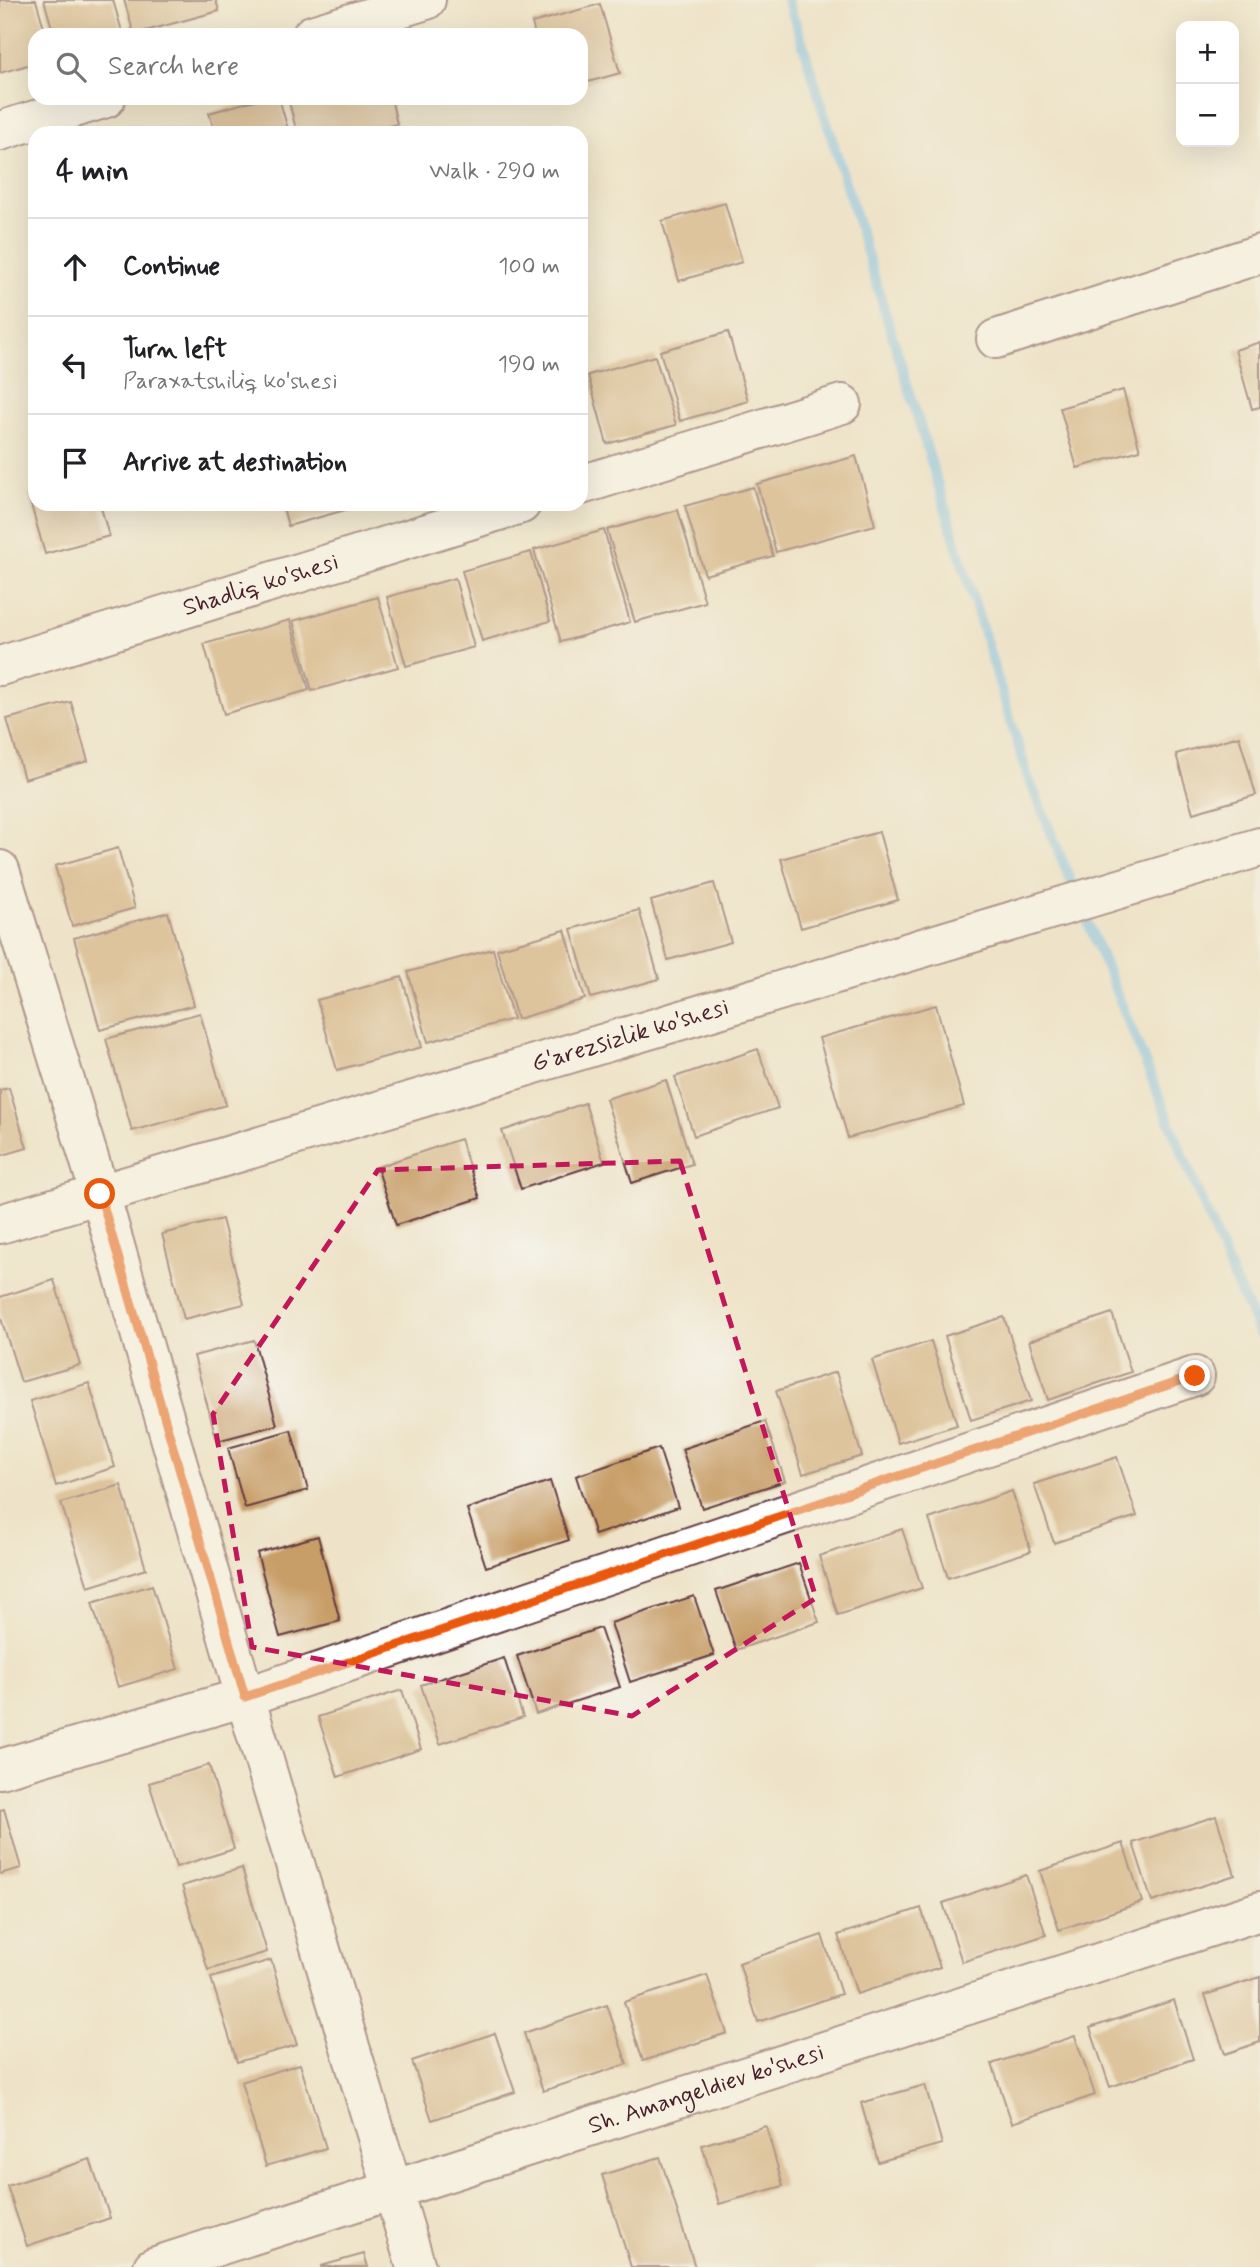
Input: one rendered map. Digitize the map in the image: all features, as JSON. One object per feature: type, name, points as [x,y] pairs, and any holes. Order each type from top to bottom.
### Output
[{"type":"street","points":[[335,28],[426,0]]},
{"type":"street","points":[[0,131],[84,105]]},
{"type":"street","points":[[996,340],[1260,254]]},
{"type":"street","points":[[588,483],[842,404]]},
{"type":"street","name":"Shadliq ko'shesi","points":[[0,666],[498,511]]},
{"type":"street","name":"G'arezsizlik ko'shesi","points":[[0,1224],[1260,848]]},
{"type":"street","points":[[0,870],[100,1194],[245,1697],[416,2267]]},
{"type":"street","points":[[0,1769],[245,1697],[1195,1376]]},
{"type":"street","name":"Sh. Amangeldiev ko'shesi","points":[[153,2267],[1260,1911]]},
{"type":"highlighted area","points":[[680,1161],[816,1598],[632,1716],[252,1647],[213,1414],[378,1170]]},
{"type":"building","points":[[0,0],[36,0],[44,28],[28,28],[28,65],[0,73]]},
{"type":"building","points":[[44,0],[113,0],[121,28],[52,28]]},
{"type":"building","points":[[124,0],[216,0],[219,11],[156,28],[132,28]]},
{"type":"building","points":[[600,4],[620,73],[588,82],[588,28],[533,28],[532,23]]},
{"type":"building","points":[[237,105],[281,105],[287,126],[213,126],[209,113]]},
{"type":"building","points":[[290,105],[393,105],[397,124],[389,126],[295,126]]},
{"type":"building","points":[[725,203],[742,262],[679,281],[662,221]]},
{"type":"building","points":[[728,332],[748,401],[680,421],[660,351]]},
{"type":"building","points":[[1260,342],[1260,407],[1252,409],[1235,350]]},
{"type":"building","points":[[655,356],[676,425],[607,444],[588,375]]},
{"type":"building","points":[[1123,390],[1140,450],[1077,468],[1060,408]]},
{"type":"building","points":[[856,456],[875,525],[776,552],[757,484]]},
{"type":"building","points":[[753,487],[773,556],[705,575],[685,506]]},
{"type":"building","points":[[678,510],[705,602],[635,622],[607,530]]},
{"type":"building","points":[[33,511],[102,511],[109,536],[45,554]]},
{"type":"building","points":[[284,511],[342,511],[288,526]]},
{"type":"building","points":[[604,530],[630,622],[561,642],[534,550]]},
{"type":"building","points":[[531,552],[550,621],[482,641],[462,571]]},
{"type":"building","points":[[455,578],[474,647],[406,666],[387,597]]},
{"type":"building","points":[[378,597],[398,667],[312,691],[293,621]]},
{"type":"building","points":[[290,620],[309,690],[224,714],[204,644]]},
{"type":"building","points":[[71,702],[88,761],[24,779],[7,719]]},
{"type":"building","points":[[1239,736],[1256,795],[1193,813],[1176,754]]},
{"type":"building","points":[[879,832],[898,900],[801,928],[781,859]]},
{"type":"building","points":[[118,848],[135,908],[72,926],[55,866]]},
{"type":"building","points":[[714,883],[731,942],[668,960],[651,901]]},
{"type":"building","points":[[639,910],[659,979],[591,998],[571,929]]},
{"type":"building","points":[[168,912],[194,1005],[100,1030],[74,938]]},
{"type":"building","points":[[565,930],[585,999],[517,1019],[497,949]]},
{"type":"building","points":[[493,949],[513,1019],[428,1042],[408,972]]},
{"type":"building","points":[[402,977],[422,1047],[337,1070],[317,1000]]},
{"type":"building","points":[[936,1005],[964,1106],[848,1138],[819,1038]]},
{"type":"building","points":[[200,1013],[226,1105],[132,1131],[106,1039]]},
{"type":"building","points":[[758,1049],[778,1108],[694,1136],[675,1077]]},
{"type":"building","points":[[666,1080],[692,1164],[632,1183],[606,1099]]},
{"type":"building","points":[[9,1088],[27,1148],[0,1156],[0,1090]]},
{"type":"building","points":[[585,1103],[604,1162],[521,1189],[502,1131]]},
{"type":"building","points":[[460,1139],[480,1198],[396,1225],[377,1167]]},
{"type":"building","points":[[222,1219],[244,1304],[184,1319],[162,1234]]},
{"type":"building","points":[[54,1280],[80,1365],[21,1382],[0,1315],[0,1297]]},
{"type":"building","points":[[1112,1313],[1131,1372],[1048,1400],[1029,1341]]},
{"type":"building","points":[[1004,1317],[1031,1401],[971,1420],[945,1336]]},
{"type":"building","points":[[254,1340],[277,1425],[217,1441],[194,1356]]},
{"type":"building","points":[[931,1341],[957,1425],[898,1443],[872,1360]]},
{"type":"building","points":[[836,1372],[862,1456],[803,1474],[776,1391]]},
{"type":"building","points":[[89,1383],[115,1467],[56,1486],[30,1401]]},
{"type":"building","points":[[765,1421],[785,1481],[702,1508],[682,1449]]},
{"type":"building","points":[[291,1430],[308,1490],[245,1508],[228,1448]]},
{"type":"building","points":[[659,1448],[678,1507],[595,1535],[576,1476]]},
{"type":"building","points":[[1117,1457],[1137,1516],[1054,1543],[1034,1484]]},
{"type":"building","points":[[550,1481],[569,1540],[486,1567],[467,1509]]},
{"type":"building","points":[[121,1485],[146,1569],[88,1587],[61,1503]]},
{"type":"building","points":[[1012,1491],[1031,1551],[948,1578],[929,1519]]},
{"type":"building","points":[[902,1529],[922,1588],[838,1615],[819,1556]]},
{"type":"building","points":[[318,1536],[340,1621],[280,1637],[257,1553]]},
{"type":"building","points":[[799,1563],[819,1622],[736,1650],[716,1591]]},
{"type":"building","points":[[152,1585],[178,1669],[118,1687],[92,1603]]},
{"type":"building","points":[[694,1596],[714,1655],[630,1682],[611,1623]]},
{"type":"building","points":[[600,1628],[620,1687],[536,1714],[517,1656]]},
{"type":"building","points":[[504,1658],[523,1717],[440,1744],[421,1685]]},
{"type":"building","points":[[402,1690],[421,1749],[338,1777],[318,1717]]},
{"type":"building","points":[[209,1765],[234,1849],[176,1867],[149,1783]]},
{"type":"building","points":[[4,1809],[21,1868],[0,1874],[0,1810]]},
{"type":"building","points":[[1216,1816],[1235,1875],[1152,1902],[1133,1843]]},
{"type":"building","points":[[1123,1843],[1142,1902],[1059,1930],[1040,1871]]},
{"type":"building","points":[[242,1868],[267,1952],[208,1970],[182,1886]]},
{"type":"building","points":[[1026,1875],[1046,1935],[962,1962],[943,1903]]},
{"type":"building","points":[[921,1908],[940,1967],[857,1994],[838,1935]]},
{"type":"building","points":[[822,1935],[841,1994],[758,2022],[739,1963]]},
{"type":"building","points":[[271,1960],[297,2045],[237,2062],[211,1978]]},
{"type":"building","points":[[707,1975],[727,2033],[643,2061],[624,2002]]},
{"type":"building","points":[[1260,1977],[1260,2042],[1225,2054],[1205,1995]]},
{"type":"building","points":[[1174,2000],[1193,2059],[1110,2087],[1090,2028]]},
{"type":"building","points":[[607,2005],[627,2064],[543,2091],[524,2033]]},
{"type":"building","points":[[495,2033],[515,2092],[432,2120],[412,2061]]},
{"type":"building","points":[[1075,2036],[1095,2095],[1012,2123],[992,2064]]},
{"type":"building","points":[[300,2064],[326,2148],[266,2166],[241,2082]]},
{"type":"building","points":[[925,2085],[942,2144],[878,2162],[861,2103]]},
{"type":"building","points":[[766,2126],[783,2186],[719,2204],[702,2145]]},
{"type":"building","points":[[660,2157],[695,2267],[631,2267],[602,2175]]},
{"type":"building","points":[[90,2159],[110,2218],[27,2246],[7,2186]]},
{"type":"building","points":[[364,2254],[368,2267],[321,2267],[321,2266]]},
{"type":"waterway","points":[[787,0],[1027,774],[1233,1277],[1260,1334]]},
{"type":"route","points":[[100,1194],[245,1697],[1195,1376]]}]
